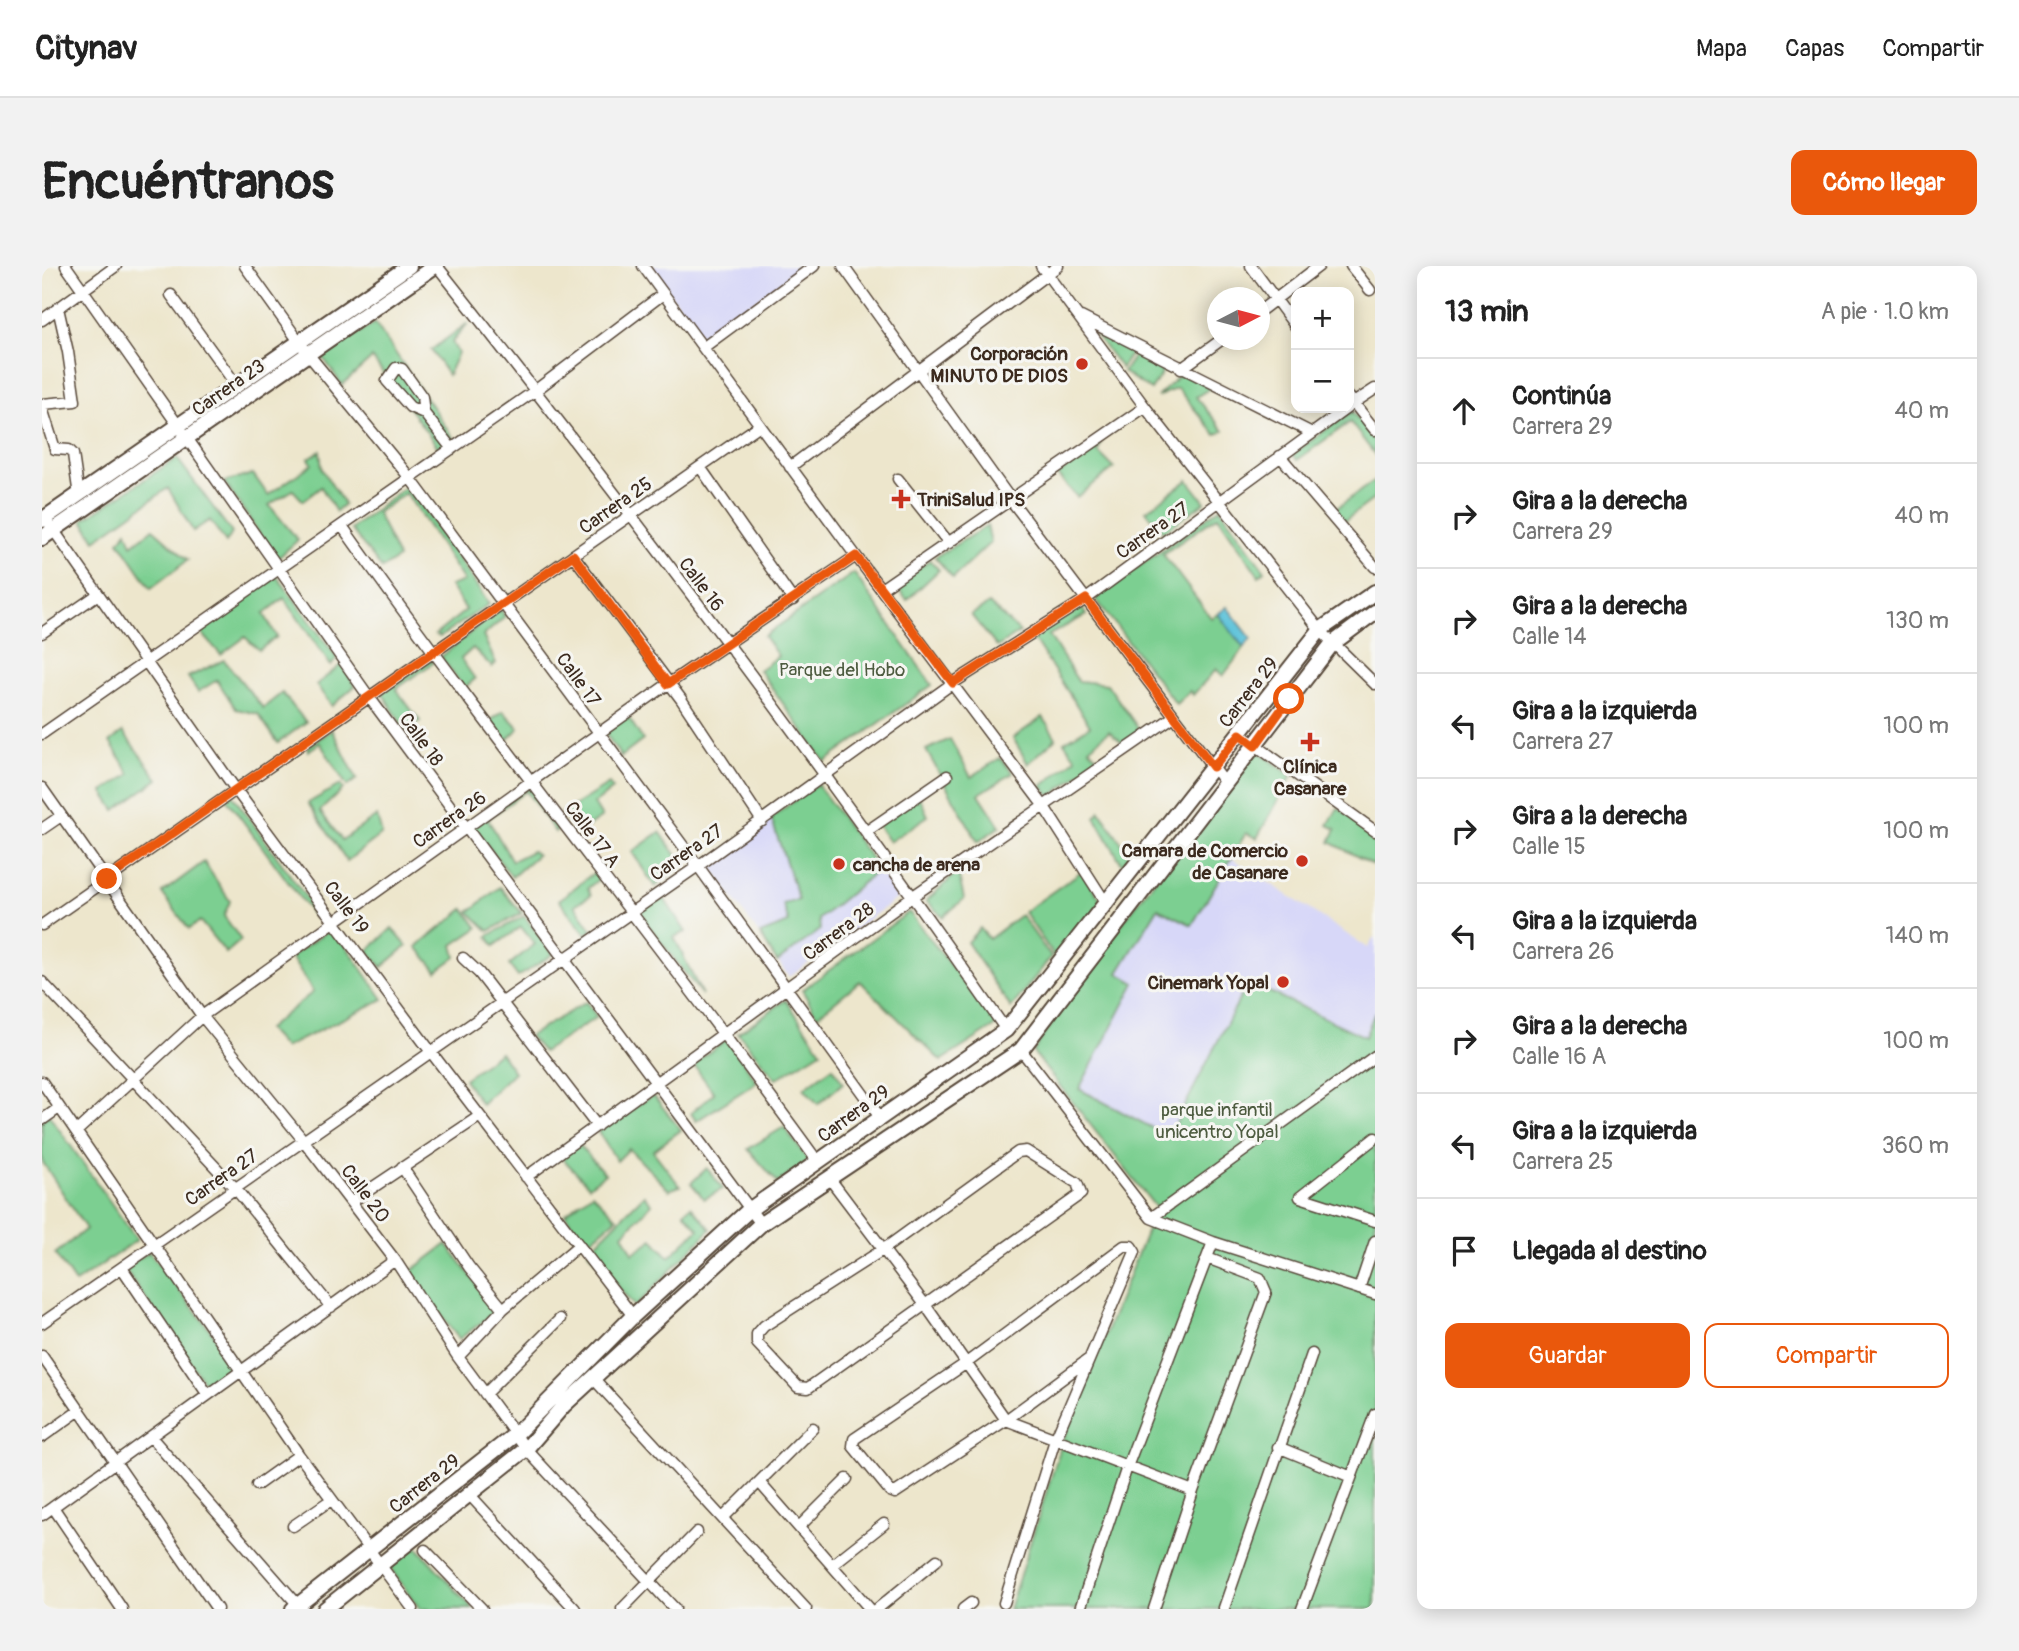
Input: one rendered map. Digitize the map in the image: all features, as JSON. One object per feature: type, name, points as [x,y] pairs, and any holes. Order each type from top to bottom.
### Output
[{"type":"main road","name":"Carrera 23","points":[[48,534],[181,434],[237,386],[409,266]]},
{"type":"main road","name":"Carrera 23","points":[[43,517],[308,354],[436,266]]},
{"type":"main road","name":"Carrera 29","points":[[296,1607],[517,1433],[633,1316],[750,1210],[879,1116],[1006,1030],[1107,905],[1320,630],[1375,592]]},
{"type":"main road","name":"Carrera 29","points":[[325,1609],[526,1449],[564,1405],[761,1224],[1021,1050],[1332,644],[1375,612]]},
{"type":"street","name":"Calle 18","points":[[66,266],[181,434],[369,697],[658,1082],[761,1224]]},
{"type":"street","points":[[42,320],[116,266]]},
{"type":"street","name":"Calle 16","points":[[436,266],[536,390],[827,775],[1006,1030]]},
{"type":"street","points":[[643,266],[856,556],[1044,805],[1107,905]]},
{"type":"street","points":[[704,347],[814,266]]},
{"type":"street","points":[[843,266],[1011,500],[1225,783]]},
{"type":"street","points":[[790,467],[1044,270],[1058,266]]},
{"type":"street","points":[[1251,266],[1291,320]]},
{"type":"street","points":[[1270,303],[1319,266]]},
{"type":"street","points":[[1351,266],[1370,290]]},
{"type":"street","name":"Calle 17","points":[[247,267],[308,354],[410,478],[698,866],[879,1116]]},
{"type":"street","points":[[1044,270],[1145,407],[1320,630],[1375,684]]},
{"type":"street","points":[[42,734],[536,390],[663,294]]},
{"type":"street","points":[[171,295],[237,386]]},
{"type":"street","points":[[58,308],[75,401],[42,406],[55,450],[69,450],[73,454],[79,496]]},
{"type":"street","points":[[1077,314],[1312,433]]},
{"type":"street","points":[[1181,369],[1207,350]]},
{"type":"street","points":[[424,413],[422,397],[402,369],[396,368],[387,381],[410,407],[424,413],[452,449]]},
{"type":"street","name":"Carrera 27","points":[[1354,402],[1375,389]]},
{"type":"street","points":[[881,589],[1145,407]]},
{"type":"street","points":[[1354,408],[1375,430]]},
{"type":"street","name":"Carrera 27","points":[[42,1323],[698,866],[953,683],[1086,599],[1221,503],[1338,413]]},
{"type":"street","name":"Carrera 25","points":[[42,925],[760,425]]},
{"type":"street","points":[[1280,456],[1375,567]]},
{"type":"street","points":[[700,467],[793,600]]},
{"type":"street","points":[[898,479],[949,542]]},
{"type":"street","name":"Calle 19","points":[[43,517],[48,534],[146,660],[236,790],[431,1052],[633,1316]]},
{"type":"street","name":"Calle 17 A","points":[[342,526],[432,653],[725,1034],[818,1162]]},
{"type":"street","points":[[573,555],[668,684],[762,821]]},
{"type":"street","name":"Carrera 26","points":[[78,1130],[202,1016],[668,684],[856,556]]},
{"type":"street","points":[[42,633],[97,595]]},
{"type":"street","name":"Carrera 28","points":[[526,1177],[913,896],[1173,717]]},
{"type":"street","points":[[1240,734],[1375,831]]},
{"type":"street","points":[[867,831],[947,776]]},
{"type":"street","name":"Calle 20","points":[[42,788],[202,1016],[304,1140],[395,1260],[458,1357],[517,1433],[526,1449],[675,1609]]},
{"type":"street","points":[[42,829],[61,816]]},
{"type":"street","points":[[463,958],[501,1002],[597,1126]]},
{"type":"street","points":[[42,982],[235,1188],[331,1307]]},
{"type":"street","points":[[1021,1050],[1151,1218],[1213,1242],[1375,1294]]},
{"type":"street","points":[[1151,1218],[1375,1056]]},
{"type":"street","points":[[42,1082],[78,1130],[154,1246],[299,1455],[413,1609]]},
{"type":"street","points":[[42,1120],[59,1108]]},
{"type":"street","points":[[351,1202],[480,1116]]},
{"type":"street","points":[[1375,1138],[1300,1197],[1375,1221]]},
{"type":"street","points":[[1027,1151],[1077,1183],[1081,1194],[807,1388],[798,1387],[757,1343],[757,1334],[764,1326],[884,1248],[1018,1152],[1027,1151]]},
{"type":"street","points":[[402,1167],[469,1266],[503,1309]]},
{"type":"street","points":[[830,1179],[884,1248],[1006,1420],[1193,1491]]},
{"type":"street","points":[[1359,1289],[1375,1241]]},
{"type":"street","points":[[1080,1609],[1127,1466],[1213,1242]]},
{"type":"street","points":[[458,1357],[503,1309],[579,1245]]},
{"type":"street","points":[[1004,1603],[1055,1440],[1135,1252],[1131,1246],[1125,1246],[965,1364],[857,1436],[853,1446],[890,1491],[895,1493],[1006,1420],[1089,1359]]},
{"type":"street","points":[[1154,1609],[1193,1491],[1266,1292],[1260,1278],[1207,1258]]},
{"type":"street","points":[[42,1515],[395,1260]]},
{"type":"street","points":[[122,1268],[208,1395]]},
{"type":"street","points":[[485,1394],[560,1319]]},
{"type":"street","points":[[1224,1608],[1312,1354]]},
{"type":"street","points":[[42,1356],[217,1609]]},
{"type":"street","points":[[593,1378],[806,1609]]},
{"type":"street","points":[[42,1437],[79,1410]]},
{"type":"street","points":[[1302,1609],[1349,1476],[1375,1414]]},
{"type":"street","points":[[724,1517],[813,1428]]},
{"type":"street","points":[[151,1437],[296,1607]]},
{"type":"street","points":[[1278,1447],[1349,1476]]},
{"type":"street","points":[[257,1485],[299,1455]]},
{"type":"street","points":[[799,1527],[847,1479]]},
{"type":"street","points":[[760,1482],[870,1609]]},
{"type":"street","points":[[468,1493],[575,1609]]},
{"type":"street","points":[[293,1526],[331,1500]]},
{"type":"street","points":[[53,1507],[122,1609]]},
{"type":"street","points":[[832,1565],[884,1524]]},
{"type":"street","points":[[621,1609],[697,1532]]},
{"type":"street","points":[[425,1550],[482,1609]]},
{"type":"street","points":[[877,1609],[937,1560]]},
{"type":"shaded area","points":[[650,266],[803,266],[703,339]]},
{"type":"shaded area","points":[[817,784],[899,897],[789,977],[709,864]]},
{"type":"shaded area","points":[[1230,857],[1368,948],[1375,936],[1375,1012],[1365,1037],[1248,982],[1169,1137],[1079,1089],[1135,983],[1118,974],[1158,908],[1192,924]]},
{"type":"green space","points":[[375,323],[456,442],[440,450],[372,358],[342,385],[322,356]]},
{"type":"green space","points":[[468,323],[452,342],[458,353],[448,375],[431,350]]},
{"type":"green space","points":[[1095,334],[1133,350],[1121,368]]},
{"type":"green space","points":[[1136,353],[1163,371],[1151,390],[1123,372]]},
{"type":"green space","points":[[1183,372],[1212,387],[1196,397],[1224,431],[1216,435],[1177,388],[1157,397]]},
{"type":"green space","points":[[1349,413],[1353,413],[1375,442],[1375,455],[1350,422],[1297,460],[1293,454]]},
{"type":"green space","points":[[1101,444],[1098,452],[1114,468],[1077,497],[1057,475]]},
{"type":"green space","points":[[320,451],[322,469],[344,504],[336,512],[321,487],[303,501],[293,490],[269,505],[298,540],[277,559],[224,482],[253,474],[268,495],[312,464],[309,458]]},
{"type":"green space","points":[[177,458],[232,533],[226,543],[210,520],[193,531],[168,488],[95,540],[83,520]]},
{"type":"green space","points":[[1188,480],[1205,502],[1163,532],[1146,511]]},
{"type":"green space","points":[[1375,480],[1375,498],[1343,522],[1333,511]]},
{"type":"green space","points":[[408,485],[489,604],[440,637],[435,635],[466,610],[450,586],[464,581],[406,493],[377,513],[398,558],[382,569],[351,529]]},
{"type":"green space","points":[[1220,508],[1265,571],[1259,576],[1218,516],[1163,554],[1211,618],[1218,614],[1244,648],[1223,676],[1216,669],[1193,695],[1190,691],[1176,704],[1095,598]]},
{"type":"green space","points":[[987,526],[991,542],[953,578],[935,557]]},
{"type":"green space","points":[[153,529],[188,560],[151,588],[119,541],[127,531],[132,545]]},
{"type":"green space","points":[[930,560],[939,570],[907,600],[894,585]]},
{"type":"green space","name":"Parque del Hobo","points":[[854,573],[932,685],[825,762],[759,670],[778,656],[764,636]]},
{"type":"green space","points":[[277,576],[337,658],[331,666],[284,598],[264,614],[277,637],[259,650],[245,637],[221,655],[199,630]]},
{"type":"green space","points":[[989,604],[1020,632],[997,647],[971,615]]},
{"type":"green space","points":[[1081,606],[1086,615],[1049,635],[1078,681],[1107,684],[1140,731],[1124,744],[1109,731],[1089,748],[1099,759],[1051,796],[1042,786],[1076,758],[1064,742],[1090,726],[1037,644],[1027,638]]},
{"type":"green space","points":[[500,608],[505,617],[483,636],[496,663],[492,667],[473,648],[461,659],[475,679],[464,688],[441,657]]},
{"type":"green space","points":[[430,657],[433,663],[396,689],[420,721],[406,731],[381,691]]},
{"type":"green space","points":[[224,660],[263,708],[282,693],[306,722],[278,743],[258,714],[236,709],[217,680],[198,692],[188,677]]},
{"type":"green space","points":[[342,664],[355,686],[332,706],[316,685]]},
{"type":"green space","points":[[503,711],[519,728],[505,742],[489,722]]},
{"type":"green space","points":[[627,715],[643,740],[621,757],[604,731]]},
{"type":"green space","points":[[1043,717],[1056,738],[1028,764],[1013,738]]},
{"type":"green space","points":[[332,730],[357,779],[347,786],[320,743],[308,751],[307,747]]},
{"type":"green space","points":[[123,732],[158,779],[115,810],[103,792],[130,774],[110,742]]},
{"type":"green space","points":[[950,739],[971,777],[1000,758],[1013,773],[979,794],[1000,826],[978,842],[926,750]]},
{"type":"green space","name":"parque infantil unicentro Yopal","points":[[1255,749],[1292,776],[1257,838],[1246,833],[1192,925],[1158,908],[1118,973],[1135,983],[1079,1089],[1169,1137],[1248,982],[1365,1037],[1375,1012],[1375,1609],[1009,1609],[1064,1437],[1156,1208],[1033,1052],[1073,988]]},
{"type":"green space","points":[[527,782],[562,826],[555,832],[526,791],[488,819],[512,861],[532,851],[537,855],[512,877],[471,824]]},
{"type":"green space","points":[[609,784],[613,789],[594,804],[602,817],[577,834],[562,813]]},
{"type":"green space","points":[[817,784],[879,869],[819,919],[820,930],[777,962],[760,934],[789,923],[783,904],[799,900],[771,818]]},
{"type":"green space","points":[[340,785],[343,789],[320,811],[342,840],[377,816],[382,834],[347,861],[308,803]]},
{"type":"green space","points":[[231,793],[318,914],[314,917],[226,798]]},
{"type":"green space","points":[[919,796],[928,816],[889,842],[877,825]]},
{"type":"green space","points":[[1338,808],[1375,835],[1375,866],[1330,842],[1336,829],[1328,825]]},
{"type":"green space","points":[[1100,811],[1129,854],[1123,866],[1095,817]]},
{"type":"green space","points":[[660,832],[683,864],[655,887],[632,852]]},
{"type":"green space","points":[[204,862],[230,901],[224,916],[241,940],[226,953],[200,921],[189,929],[162,893]]},
{"type":"green space","points":[[596,871],[600,878],[588,888],[591,895],[575,905],[592,930],[586,935],[559,900]]},
{"type":"green space","points":[[1082,871],[1102,902],[1056,959],[1024,912]]},
{"type":"green space","points":[[958,872],[964,899],[943,917],[926,901]]},
{"type":"green space","points":[[500,887],[522,913],[489,931],[469,912]]},
{"type":"green space","points":[[661,894],[686,932],[674,937],[702,995],[638,912]]},
{"type":"green space","points":[[464,909],[478,928],[453,945],[456,957],[437,971],[417,947]]},
{"type":"green space","points":[[909,912],[997,1025],[941,1061],[860,981],[817,1016],[802,990]]},
{"type":"green space","points":[[1021,915],[1051,957],[1011,1008],[967,942],[980,928],[989,939]]},
{"type":"green space","points":[[524,916],[553,954],[518,977],[509,965],[535,944],[521,927],[494,946],[488,936]]},
{"type":"green space","points":[[333,927],[383,999],[284,1048],[267,1029],[313,992],[291,957]]},
{"type":"green space","points":[[392,928],[407,946],[382,967],[368,951]]},
{"type":"green space","points":[[786,1000],[821,1051],[776,1079],[738,1033]]},
{"type":"green space","points":[[586,1002],[597,1017],[543,1052],[529,1036]]},
{"type":"green space","points":[[727,1039],[757,1082],[696,1121],[691,1113],[714,1093],[693,1064]]},
{"type":"green space","points":[[500,1052],[514,1072],[481,1104],[464,1079]]},
{"type":"green space","points":[[833,1067],[843,1083],[818,1104],[804,1088]]},
{"type":"green space","points":[[653,1095],[681,1130],[653,1151],[680,1186],[669,1190],[629,1149],[617,1161],[598,1132]]},
{"type":"green space","points":[[49,1115],[137,1240],[75,1283],[55,1254],[86,1229],[42,1161],[42,1120]]},
{"type":"green space","points":[[784,1127],[809,1161],[778,1183],[748,1149]]},
{"type":"green space","points":[[579,1145],[605,1174],[589,1186],[561,1157]]},
{"type":"green space","points":[[707,1168],[723,1189],[704,1199],[691,1183]]},
{"type":"green space","points":[[592,1193],[617,1218],[586,1244],[565,1214]]},
{"type":"green space","points":[[644,1195],[652,1204],[623,1234],[633,1253],[653,1239],[669,1257],[699,1229],[684,1212],[691,1206],[711,1229],[635,1307],[588,1251]]},
{"type":"green space","points":[[447,1244],[497,1311],[459,1339],[409,1273]]},
{"type":"green space","points":[[149,1252],[236,1363],[206,1385],[124,1268]]},
{"type":"green space","points":[[415,1545],[473,1609],[420,1609],[390,1568],[391,1563]]},
{"type":"water","points":[[1227,607],[1251,638],[1244,648],[1218,614]]},
{"type":"place","name":"Corporación MINUTO DE DIOS","points":[[1082,364]]},
{"type":"place","name":"TriniSalud IPS","points":[[901,499]]},
{"type":"place","name":"Clínica Casanare","points":[[1310,742]]},
{"type":"place","name":"Camara de Comercio de Casanare","points":[[1302,861]]},
{"type":"place","name":"cancha de arena","points":[[839,864]]},
{"type":"place","name":"Cinemark Yopal","points":[[1283,982]]},
{"type":"route","points":[[107,879],[573,555],[668,684],[856,556],[953,683],[1086,599],[1213,767],[1240,734],[1255,746],[1289,699]]}]
